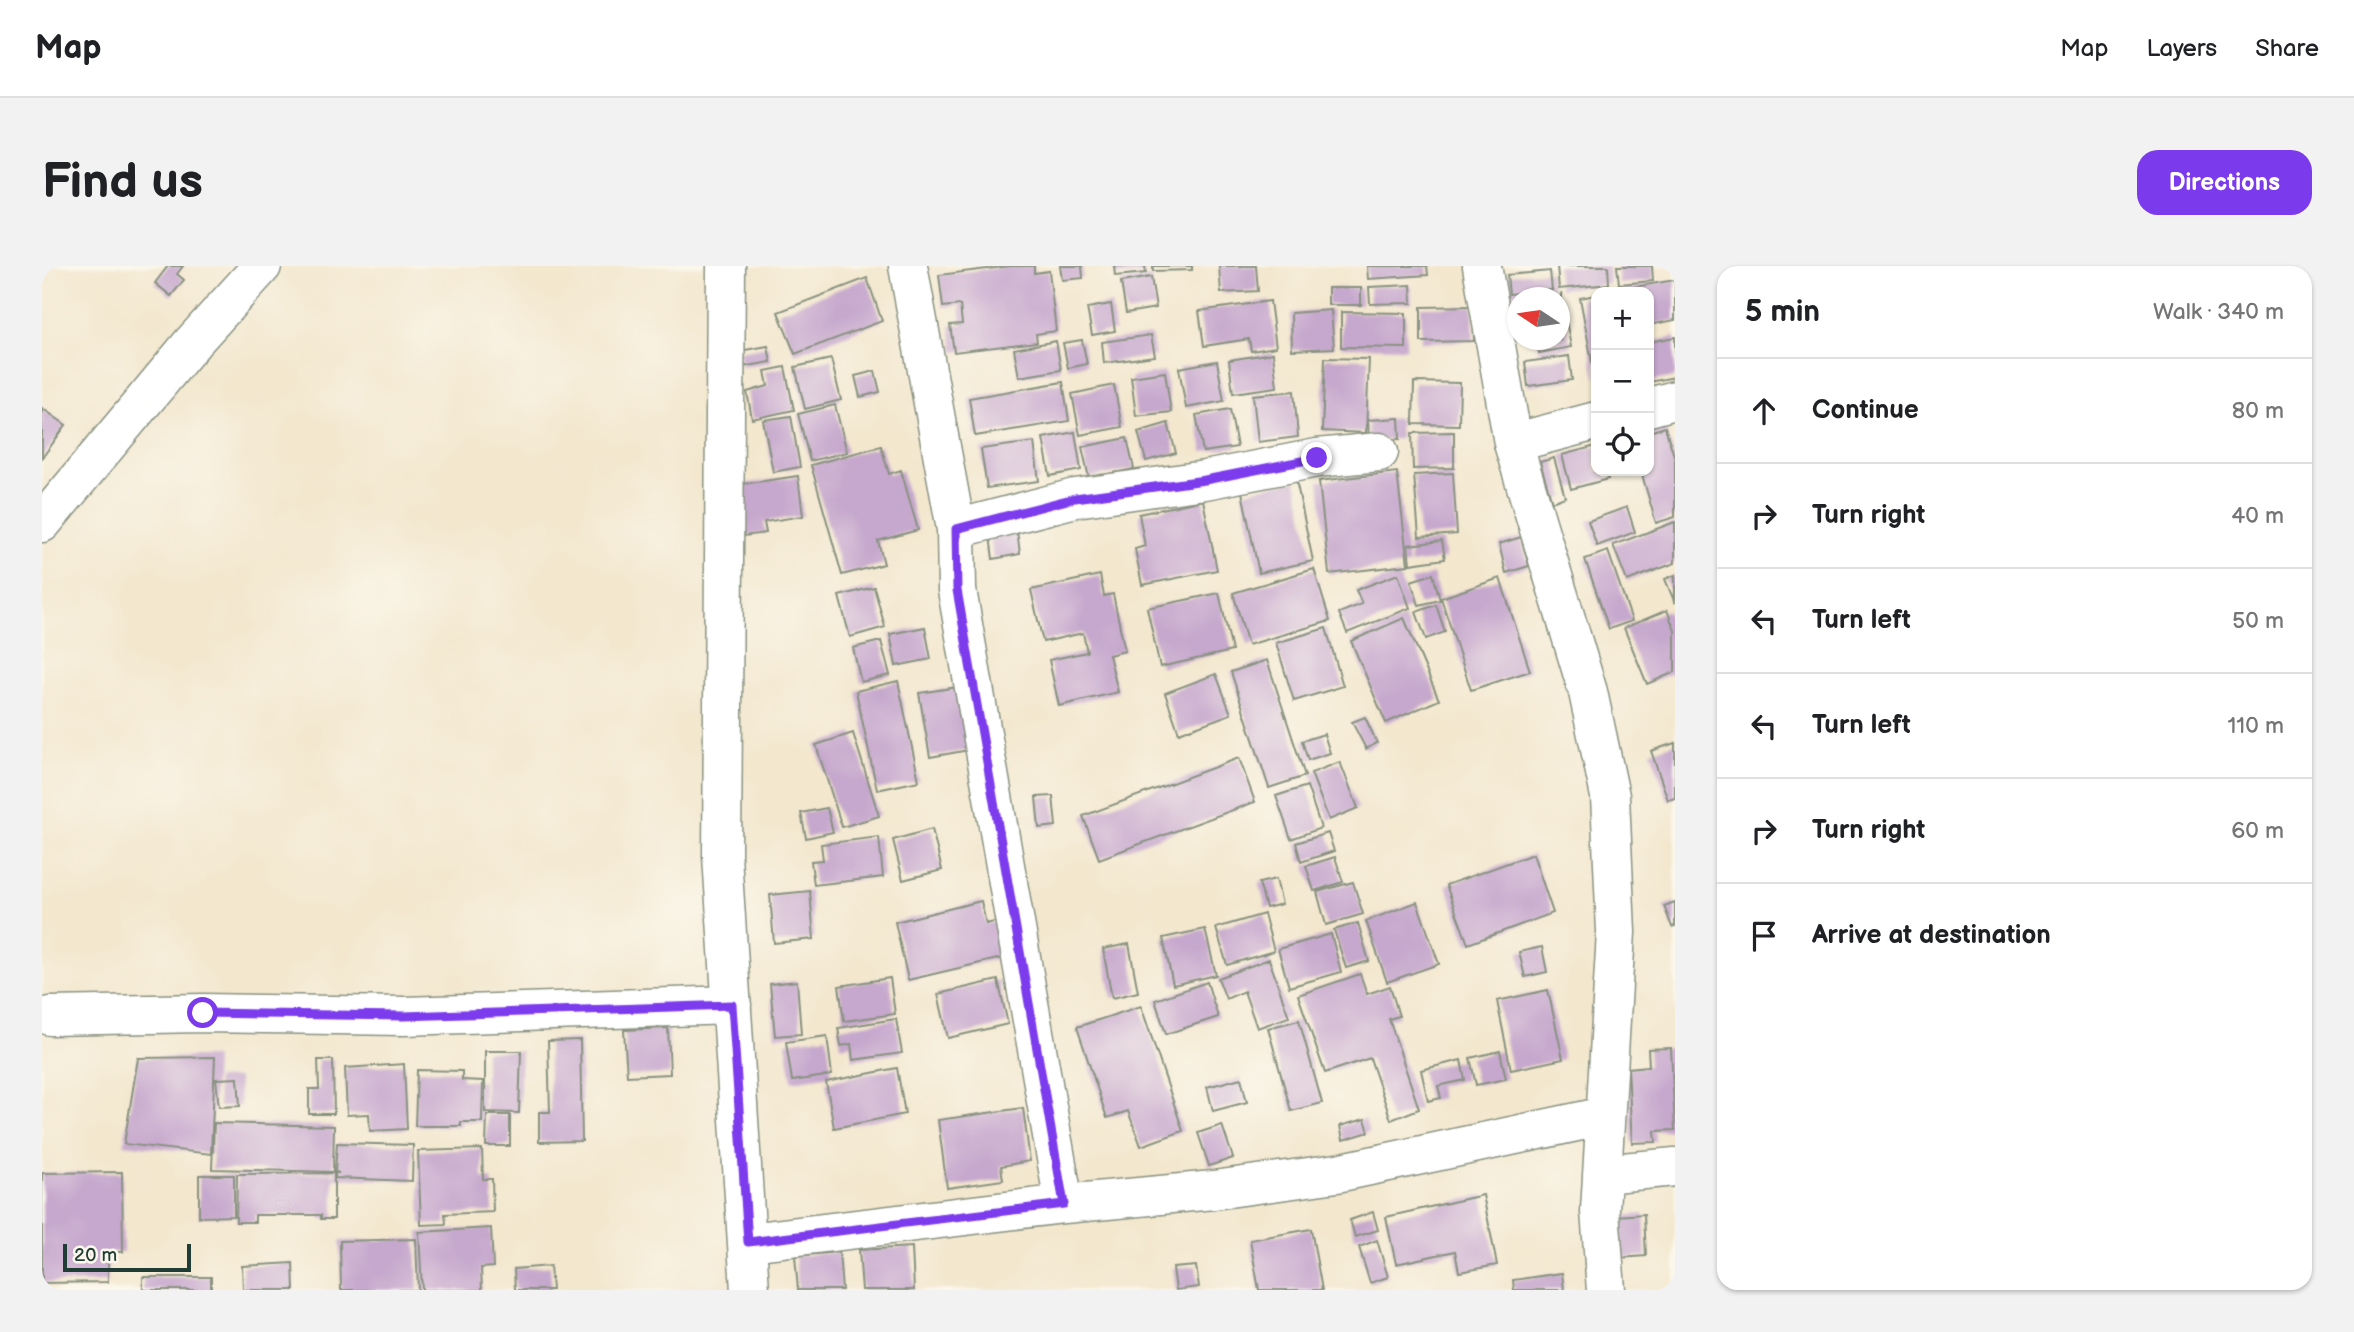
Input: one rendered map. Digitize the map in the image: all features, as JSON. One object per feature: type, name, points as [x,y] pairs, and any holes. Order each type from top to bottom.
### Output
[{"type":"street","points":[[42,523],[192,342],[262,266]]},
{"type":"street","points":[[726,266],[722,514],[722,856],[750,1290]]},
{"type":"street","points":[[908,266],[956,529],[957,590],[1064,1204]]},
{"type":"street","points":[[1482,266],[1513,443],[1588,692],[1610,796],[1616,932],[1600,1211],[1606,1290]]},
{"type":"street","points":[[1654,406],[1675,400]]},
{"type":"street","points":[[1513,443],[1591,422]]},
{"type":"street","points":[[956,529],[1075,498],[1205,480],[1317,458],[1379,452]]},
{"type":"street","points":[[50,1016],[203,1013],[404,1016],[732,1005]]},
{"type":"street","points":[[748,1242],[1064,1204],[1214,1190],[1337,1173],[1605,1116]]},
{"type":"street","points":[[1602,1174],[1675,1167]]},
{"type":"building","points":[[168,266],[183,266],[177,274],[184,280],[171,296],[155,283]]},
{"type":"building","points":[[1011,266],[1034,266],[1034,273],[1049,271],[1056,331],[1036,334],[1037,342],[954,352],[950,325],[962,324],[960,305],[943,307],[939,275]]},
{"type":"building","points":[[1060,266],[1082,266],[1083,278],[1062,280]]},
{"type":"building","points":[[1114,266],[1145,266],[1146,273],[1115,276]]},
{"type":"building","points":[[1153,266],[1192,266],[1192,270],[1153,271]]},
{"type":"building","points":[[1219,266],[1256,266],[1258,291],[1221,293]]},
{"type":"building","points":[[1367,266],[1427,266],[1428,275],[1368,279]]},
{"type":"building","points":[[1557,266],[1608,266],[1609,284],[1559,287]]},
{"type":"building","points":[[1617,266],[1652,266],[1653,281],[1619,284]]},
{"type":"building","points":[[1550,271],[1552,287],[1508,287],[1507,275]]},
{"type":"building","points":[[1151,277],[1156,308],[1126,313],[1121,282]]},
{"type":"building","points":[[867,278],[882,321],[795,354],[778,312]]},
{"type":"building","points":[[1675,280],[1675,320],[1654,324],[1654,287],[1634,287]]},
{"type":"building","points":[[1411,285],[1412,303],[1370,304],[1369,287]]},
{"type":"building","points":[[1328,288],[1361,288],[1361,305],[1328,305]]},
{"type":"building","points":[[1591,296],[1591,357],[1580,298]]},
{"type":"building","points":[[1270,301],[1276,347],[1251,351],[1249,339],[1204,346],[1199,311]]},
{"type":"building","points":[[1111,304],[1115,331],[1092,335],[1087,308]]},
{"type":"building","points":[[1473,306],[1474,341],[1421,342],[1421,307]]},
{"type":"building","points":[[1331,310],[1334,348],[1292,350],[1291,313]]},
{"type":"building","points":[[1341,312],[1406,313],[1406,348],[1341,347]]},
{"type":"building","points":[[1151,335],[1155,356],[1104,363],[1102,342]]},
{"type":"building","points":[[1675,337],[1675,377],[1654,381],[1654,341]]},
{"type":"building","points":[[1082,340],[1087,364],[1068,368],[1063,343]]},
{"type":"building","points":[[1056,341],[1061,370],[1019,377],[1014,349]]},
{"type":"building","points":[[768,346],[771,362],[742,367],[739,351]]},
{"type":"building","points":[[1273,353],[1277,387],[1233,393],[1229,360]]},
{"type":"building","points":[[1569,356],[1572,380],[1528,386],[1525,362]]},
{"type":"building","points":[[1325,358],[1369,359],[1366,433],[1322,431]]},
{"type":"building","points":[[831,359],[841,400],[805,409],[795,367]]},
{"type":"building","points":[[1217,361],[1224,401],[1186,408],[1179,368]]},
{"type":"building","points":[[785,367],[794,410],[752,419],[747,392],[768,386],[765,371]]},
{"type":"building","points":[[875,371],[880,392],[860,397],[855,376]]},
{"type":"building","points":[[1165,372],[1171,412],[1136,416],[1131,377]]},
{"type":"building","points":[[1063,382],[1069,421],[975,436],[969,398]]},
{"type":"building","points":[[1414,382],[1460,383],[1459,425],[1413,424]]},
{"type":"building","points":[[1114,385],[1122,427],[1080,435],[1072,394]]},
{"type":"building","points":[[1294,391],[1298,437],[1258,442],[1253,395]]},
{"type":"building","points":[[835,405],[847,452],[810,461],[798,414]]},
{"type":"building","points":[[42,408],[66,425],[42,458]]},
{"type":"building","points":[[1230,409],[1237,447],[1203,452],[1196,415]]},
{"type":"building","points":[[791,416],[800,467],[773,472],[763,420]]},
{"type":"building","points":[[1399,418],[1400,439],[1369,440],[1368,420]]},
{"type":"building","points":[[1168,423],[1176,453],[1146,461],[1138,432]]},
{"type":"building","points":[[1665,427],[1675,459],[1675,517],[1656,523],[1642,476],[1654,476],[1654,430]]},
{"type":"building","points":[[1075,432],[1081,470],[1050,476],[1043,438]]},
{"type":"building","points":[[1454,432],[1454,468],[1413,469],[1412,433]]},
{"type":"building","points":[[1127,438],[1134,469],[1089,478],[1082,447]]},
{"type":"building","points":[[1034,442],[1039,481],[987,488],[981,449]]},
{"type":"building","points":[[881,446],[889,474],[901,470],[918,530],[878,541],[884,564],[842,575],[811,465]]},
{"type":"building","points":[[1591,447],[1591,476],[1607,476],[1608,479],[1571,489],[1562,455]]},
{"type":"building","points":[[1554,458],[1565,497],[1552,502],[1540,462]]},
{"type":"building","points":[[1397,472],[1408,565],[1329,574],[1319,481]]},
{"type":"building","points":[[1453,473],[1457,534],[1419,537],[1414,475]]},
{"type":"building","points":[[798,476],[803,516],[764,522],[766,533],[744,536],[736,485]]},
{"type":"building","points":[[1296,480],[1313,561],[1259,573],[1242,492]]},
{"type":"building","points":[[1203,500],[1217,570],[1142,585],[1135,549],[1145,546],[1139,514]]},
{"type":"building","points":[[1627,507],[1635,532],[1597,546],[1588,521]]},
{"type":"building","points":[[1675,522],[1675,563],[1627,581],[1613,545]]},
{"type":"building","points":[[1017,531],[1020,554],[993,559],[990,536]]},
{"type":"building","points":[[1521,537],[1529,566],[1506,573],[1499,544]]},
{"type":"building","points":[[1442,541],[1445,559],[1410,564],[1408,545]]},
{"type":"building","points":[[1608,551],[1632,621],[1609,629],[1585,559]]},
{"type":"building","points":[[1314,569],[1330,621],[1248,645],[1233,593]]},
{"type":"building","points":[[1398,574],[1410,608],[1347,633],[1339,613],[1362,604],[1356,590]]},
{"type":"building","points":[[1433,574],[1440,600],[1419,605],[1411,581]]},
{"type":"building","points":[[1100,575],[1104,596],[1113,594],[1125,651],[1109,655],[1118,692],[1059,706],[1049,660],[1087,652],[1083,633],[1043,642],[1031,590]]},
{"type":"building","points":[[1675,575],[1675,603],[1665,579]]},
{"type":"building","points":[[1500,578],[1530,671],[1471,690],[1441,598]]},
{"type":"building","points":[[874,587],[885,627],[850,637],[839,596]]},
{"type":"building","points":[[1219,593],[1232,651],[1160,667],[1147,608]]},
{"type":"building","points":[[1436,605],[1445,632],[1426,639],[1416,612]]},
{"type":"building","points":[[1667,610],[1675,631],[1675,672],[1647,684],[1624,628]]},
{"type":"building","points":[[1404,618],[1439,700],[1386,723],[1351,641]]},
{"type":"building","points":[[925,627],[931,659],[896,666],[890,634]]},
{"type":"building","points":[[1326,628],[1343,686],[1294,701],[1276,643]]},
{"type":"building","points":[[881,641],[890,675],[861,682],[853,648]]},
{"type":"building","points":[[1267,660],[1305,776],[1269,788],[1231,672]]},
{"type":"building","points":[[1216,674],[1231,714],[1179,733],[1165,693]]},
{"type":"building","points":[[898,681],[919,781],[877,790],[856,691]]},
{"type":"building","points":[[958,687],[969,750],[930,757],[919,693]]},
{"type":"building","points":[[1365,717],[1377,743],[1366,749],[1352,722]]},
{"type":"building","points":[[853,733],[879,816],[842,827],[816,745]]},
{"type":"building","points":[[1324,734],[1330,753],[1308,760],[1302,741]]},
{"type":"building","points":[[1675,743],[1675,798],[1668,800],[1651,751]]},
{"type":"building","points":[[1239,758],[1255,802],[1099,859],[1083,816]]},
{"type":"building","points":[[1340,762],[1358,808],[1329,820],[1311,773]]},
{"type":"building","points":[[1307,786],[1321,828],[1291,839],[1276,796]]},
{"type":"building","points":[[1053,796],[1056,826],[1039,828],[1036,797]]},
{"type":"building","points":[[827,808],[833,832],[806,838],[801,813]]},
{"type":"building","points":[[932,829],[942,870],[903,880],[893,840]]},
{"type":"building","points":[[1328,833],[1334,851],[1301,862],[1296,843]]},
{"type":"building","points":[[879,837],[883,877],[814,885],[811,861],[823,860],[821,844]]},
{"type":"building","points":[[1533,854],[1553,913],[1468,944],[1446,885]]},
{"type":"building","points":[[1335,857],[1343,882],[1314,891],[1306,866]]},
{"type":"building","points":[[1276,879],[1282,904],[1266,908],[1259,883]]},
{"type":"building","points":[[1353,882],[1363,914],[1326,925],[1317,892]]},
{"type":"building","points":[[810,891],[814,939],[774,943],[770,895]]},
{"type":"building","points":[[981,901],[986,924],[999,921],[1006,957],[908,980],[895,922]]},
{"type":"building","points":[[1417,902],[1439,964],[1387,982],[1366,921]]},
{"type":"building","points":[[1675,902],[1675,926],[1672,927],[1664,906]]},
{"type":"building","points":[[1264,914],[1274,951],[1227,965],[1216,928]]},
{"type":"building","points":[[1358,923],[1369,961],[1346,968],[1334,930]]},
{"type":"building","points":[[1205,929],[1216,975],[1173,985],[1163,938]]},
{"type":"building","points":[[1331,934],[1341,972],[1289,987],[1278,949]]},
{"type":"building","points":[[1129,944],[1138,992],[1112,998],[1103,949]]},
{"type":"building","points":[[1542,947],[1547,972],[1525,977],[1519,952]]},
{"type":"building","points":[[1269,959],[1289,1017],[1257,1028],[1244,991],[1226,999],[1218,978]]},
{"type":"building","points":[[1360,974],[1367,994],[1390,986],[1399,1016],[1389,1019],[1419,1109],[1391,1120],[1370,1058],[1325,1073],[1298,995]]},
{"type":"building","points":[[890,978],[895,1014],[844,1021],[839,986]]},
{"type":"building","points":[[998,980],[1008,1024],[948,1038],[938,994]]},
{"type":"building","points":[[797,981],[801,1034],[775,1036],[770,984]]},
{"type":"building","points":[[1207,982],[1218,1017],[1166,1034],[1155,1000]]},
{"type":"building","points":[[1548,990],[1563,1059],[1511,1070],[1497,1001]]},
{"type":"building","points":[[1141,1006],[1183,1131],[1141,1146],[1128,1111],[1107,1118],[1077,1027]]},
{"type":"building","points":[[896,1019],[902,1053],[853,1060],[851,1044],[841,1046],[838,1028]]},
{"type":"building","points":[[1299,1020],[1322,1103],[1291,1111],[1268,1028]]},
{"type":"building","points":[[668,1028],[670,1074],[627,1076],[624,1030]]},
{"type":"building","points":[[827,1036],[832,1075],[792,1081],[786,1042]]},
{"type":"building","points":[[580,1040],[582,1141],[539,1142],[539,1112],[550,1112],[548,1041]]},
{"type":"building","points":[[1671,1048],[1675,1130],[1655,1131],[1656,1142],[1632,1143],[1628,1068],[1649,1066],[1648,1049]]},
{"type":"building","points":[[485,1051],[521,1051],[519,1113],[485,1112]]},
{"type":"building","points":[[1500,1051],[1506,1079],[1476,1085],[1470,1058]]},
{"type":"building","points":[[215,1057],[211,1154],[124,1144],[138,1058]]},
{"type":"building","points":[[318,1060],[333,1060],[334,1114],[309,1114],[309,1089],[319,1089]]},
{"type":"building","points":[[1461,1060],[1465,1080],[1438,1086],[1441,1098],[1428,1101],[1421,1070]]},
{"type":"building","points":[[404,1064],[407,1129],[370,1131],[369,1114],[347,1115],[345,1068]]},
{"type":"building","points":[[897,1068],[905,1114],[834,1128],[826,1082]]},
{"type":"building","points":[[417,1070],[462,1071],[462,1080],[483,1081],[482,1122],[461,1122],[461,1126],[415,1126]]},
{"type":"building","points":[[238,1078],[240,1106],[219,1107],[216,1079]]},
{"type":"building","points":[[1241,1078],[1247,1102],[1213,1111],[1207,1087]]},
{"type":"building","points":[[1023,1108],[1030,1161],[1001,1166],[1003,1180],[947,1188],[938,1120]]},
{"type":"building","points":[[487,1115],[510,1115],[510,1146],[486,1146]]},
{"type":"building","points":[[1365,1119],[1369,1132],[1343,1140],[1340,1126]]},
{"type":"building","points":[[214,1123],[334,1126],[333,1172],[212,1169]]},
{"type":"building","points":[[1222,1125],[1233,1158],[1209,1166],[1198,1133]]},
{"type":"building","points":[[337,1143],[413,1145],[412,1181],[335,1178],[335,1173],[339,1173],[335,1172]]},
{"type":"building","points":[[482,1149],[483,1179],[492,1179],[493,1212],[445,1214],[446,1224],[421,1225],[418,1151]]},
{"type":"building","points":[[122,1172],[123,1252],[108,1252],[108,1282],[42,1283],[42,1173]]},
{"type":"building","points":[[334,1173],[334,1219],[321,1219],[321,1215],[255,1215],[255,1222],[236,1222],[237,1174]]},
{"type":"building","points":[[199,1175],[234,1175],[234,1216],[199,1217]]},
{"type":"building","points":[[1483,1195],[1497,1265],[1459,1272],[1455,1251],[1396,1264],[1386,1217]]},
{"type":"building","points":[[1373,1212],[1378,1230],[1355,1237],[1350,1220]]},
{"type":"building","points":[[1644,1214],[1646,1256],[1620,1258],[1617,1216]]},
{"type":"building","points":[[491,1228],[493,1267],[481,1268],[482,1290],[422,1290],[419,1232]]},
{"type":"building","points":[[1311,1229],[1322,1290],[1259,1290],[1250,1240]]},
{"type":"building","points":[[416,1239],[418,1290],[341,1290],[340,1241]]},
{"type":"building","points":[[1377,1240],[1388,1277],[1370,1283],[1359,1247]]},
{"type":"building","points":[[912,1247],[914,1290],[862,1290],[859,1250]]},
{"type":"building","points":[[839,1252],[842,1290],[798,1290],[795,1256]]},
{"type":"building","points":[[293,1263],[294,1290],[243,1290],[242,1266]]},
{"type":"building","points":[[550,1266],[552,1290],[515,1290],[514,1269]]},
{"type":"building","points":[[1196,1266],[1199,1287],[1176,1290],[1173,1268]]},
{"type":"building","points":[[1562,1273],[1564,1290],[1514,1290],[1513,1280]]},
{"type":"building","points":[[143,1277],[211,1277],[211,1290],[143,1290]]},
{"type":"route","points":[[203,1013],[404,1016],[732,1005],[748,1242],[1064,1204],[957,590],[956,529],[1075,498],[1205,480],[1317,458]]}]
